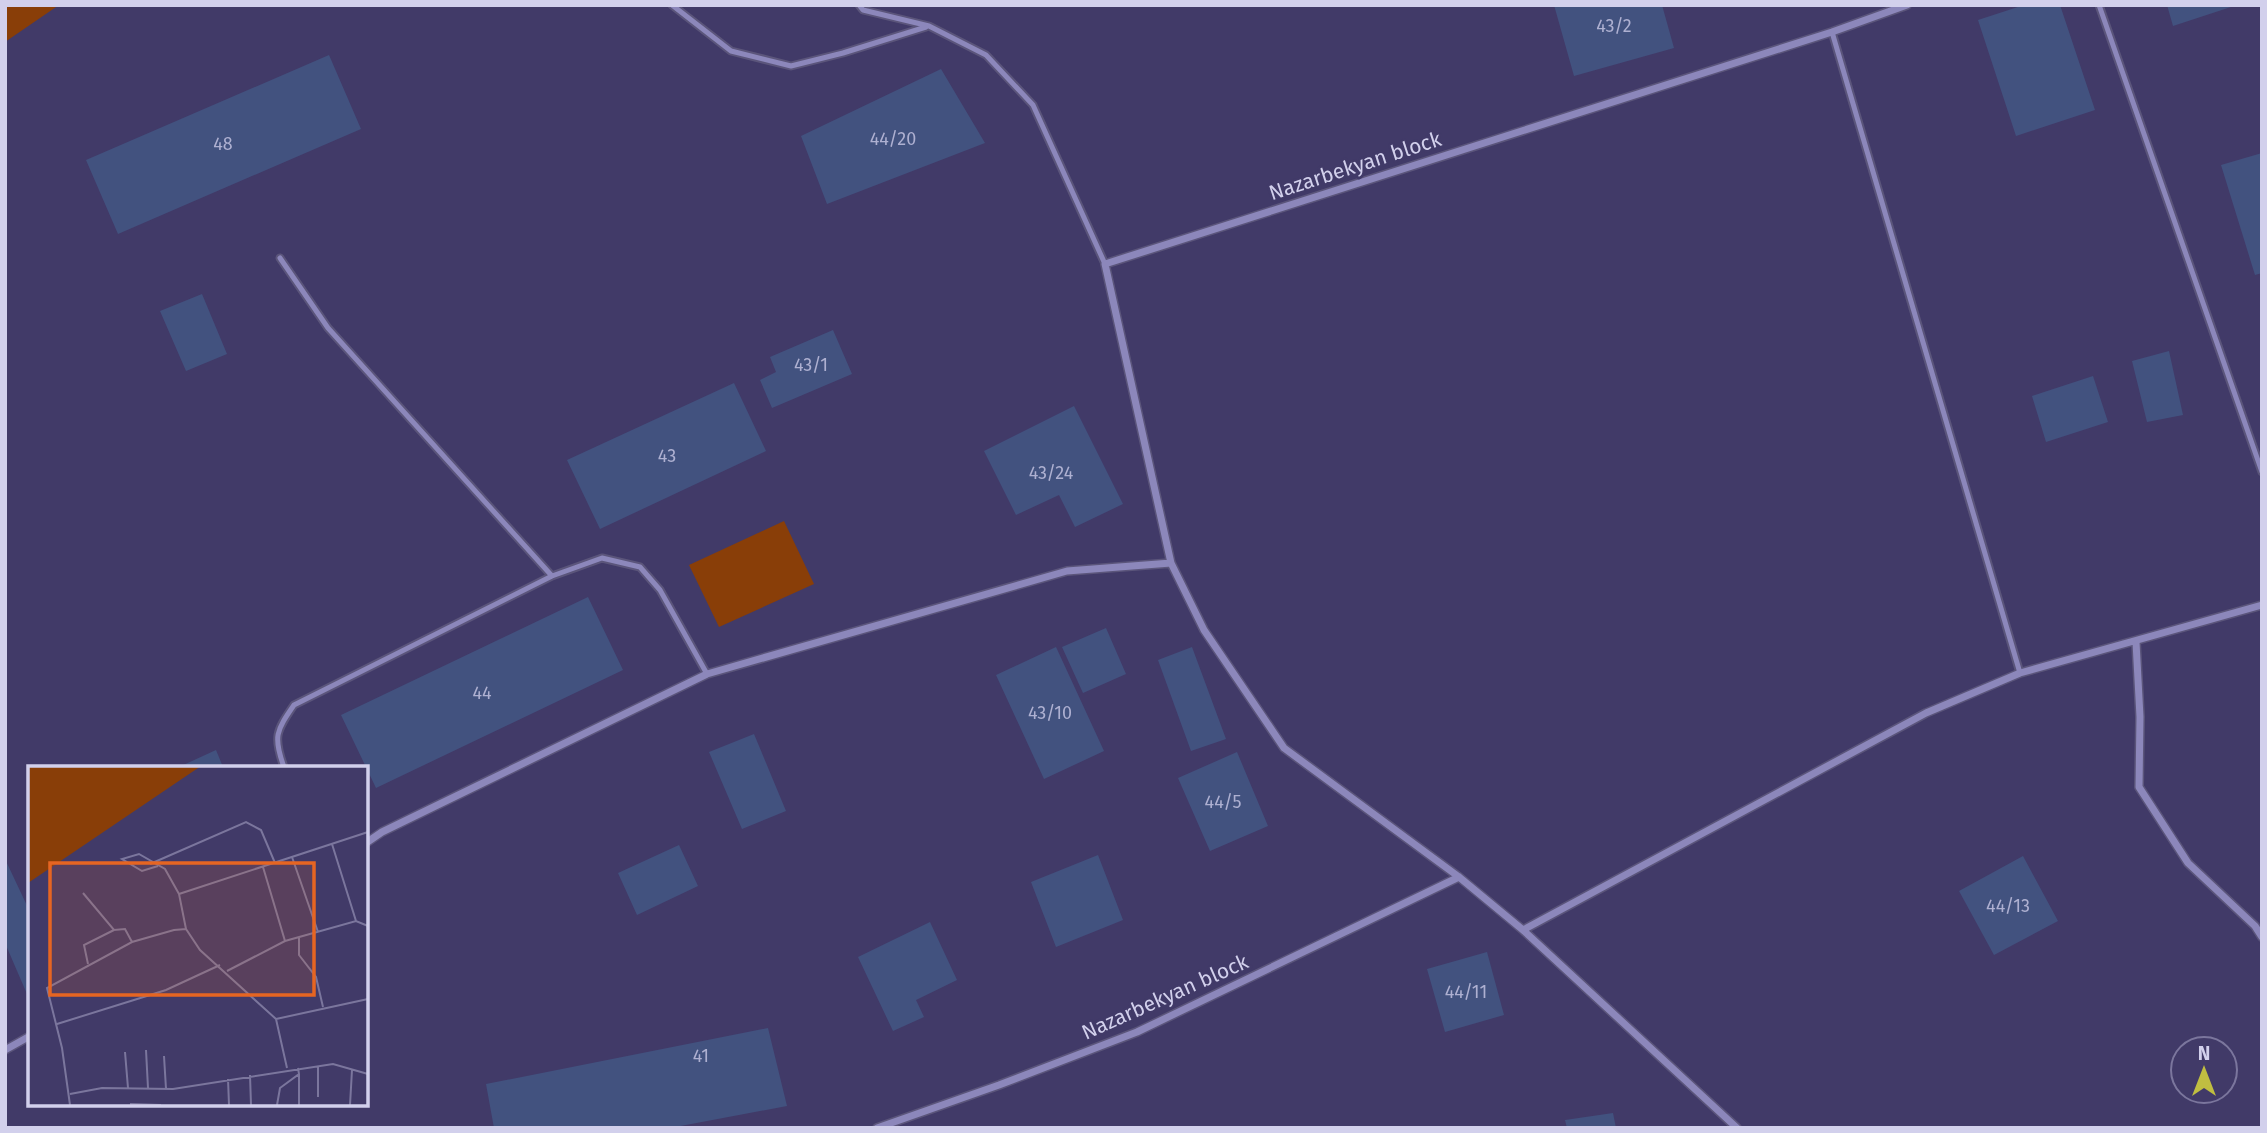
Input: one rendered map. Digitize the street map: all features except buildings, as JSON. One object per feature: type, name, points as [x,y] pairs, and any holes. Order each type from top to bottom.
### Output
[{"type":"street","name":"Nazarbekyan block","points":[[1105,264],[1832,32],[1907,5]]},
{"type":"street","points":[[1105,264],[1171,563],[1204,630],[1284,748],[1459,877],[1523,930],[1737,1128]]},
{"type":"street","points":[[368,842],[382,832],[707,674],[1068,571],[1171,563]]},
{"type":"street","points":[[1523,930],[1926,713],[2020,673],[2262,605]]},
{"type":"street","points":[[2136,642],[2140,717],[2139,787],[2189,863],[2255,926],[2262,937]]},
{"type":"street","name":"Nazarbekyan block","points":[[877,1128],[999,1086],[1137,1032],[1459,877]]},
{"type":"street","points":[[5,1050],[28,1037]]},
{"type":"lane","points":[[672,5],[731,51],[791,66],[843,54],[929,26]]},
{"type":"lane","points":[[861,8],[874,5]]},
{"type":"lane","points":[[2099,5],[2262,472]]},
{"type":"lane","points":[[861,8],[929,26],[986,55],[1033,105],[1105,264]]},
{"type":"lane","points":[[1832,32],[2020,673]]},
{"type":"lane","points":[[280,258],[328,328],[552,576]]},
{"type":"lane","points":[[284,766],[276,743],[279,726],[294,705],[552,576],[602,558],[640,567],[660,590],[707,674]]},
{"type":"shaded area","points":[[5,5],[59,5],[5,42]]},
{"type":"shaded area","points":[[784,521],[814,584],[719,627],[689,565]]}]
